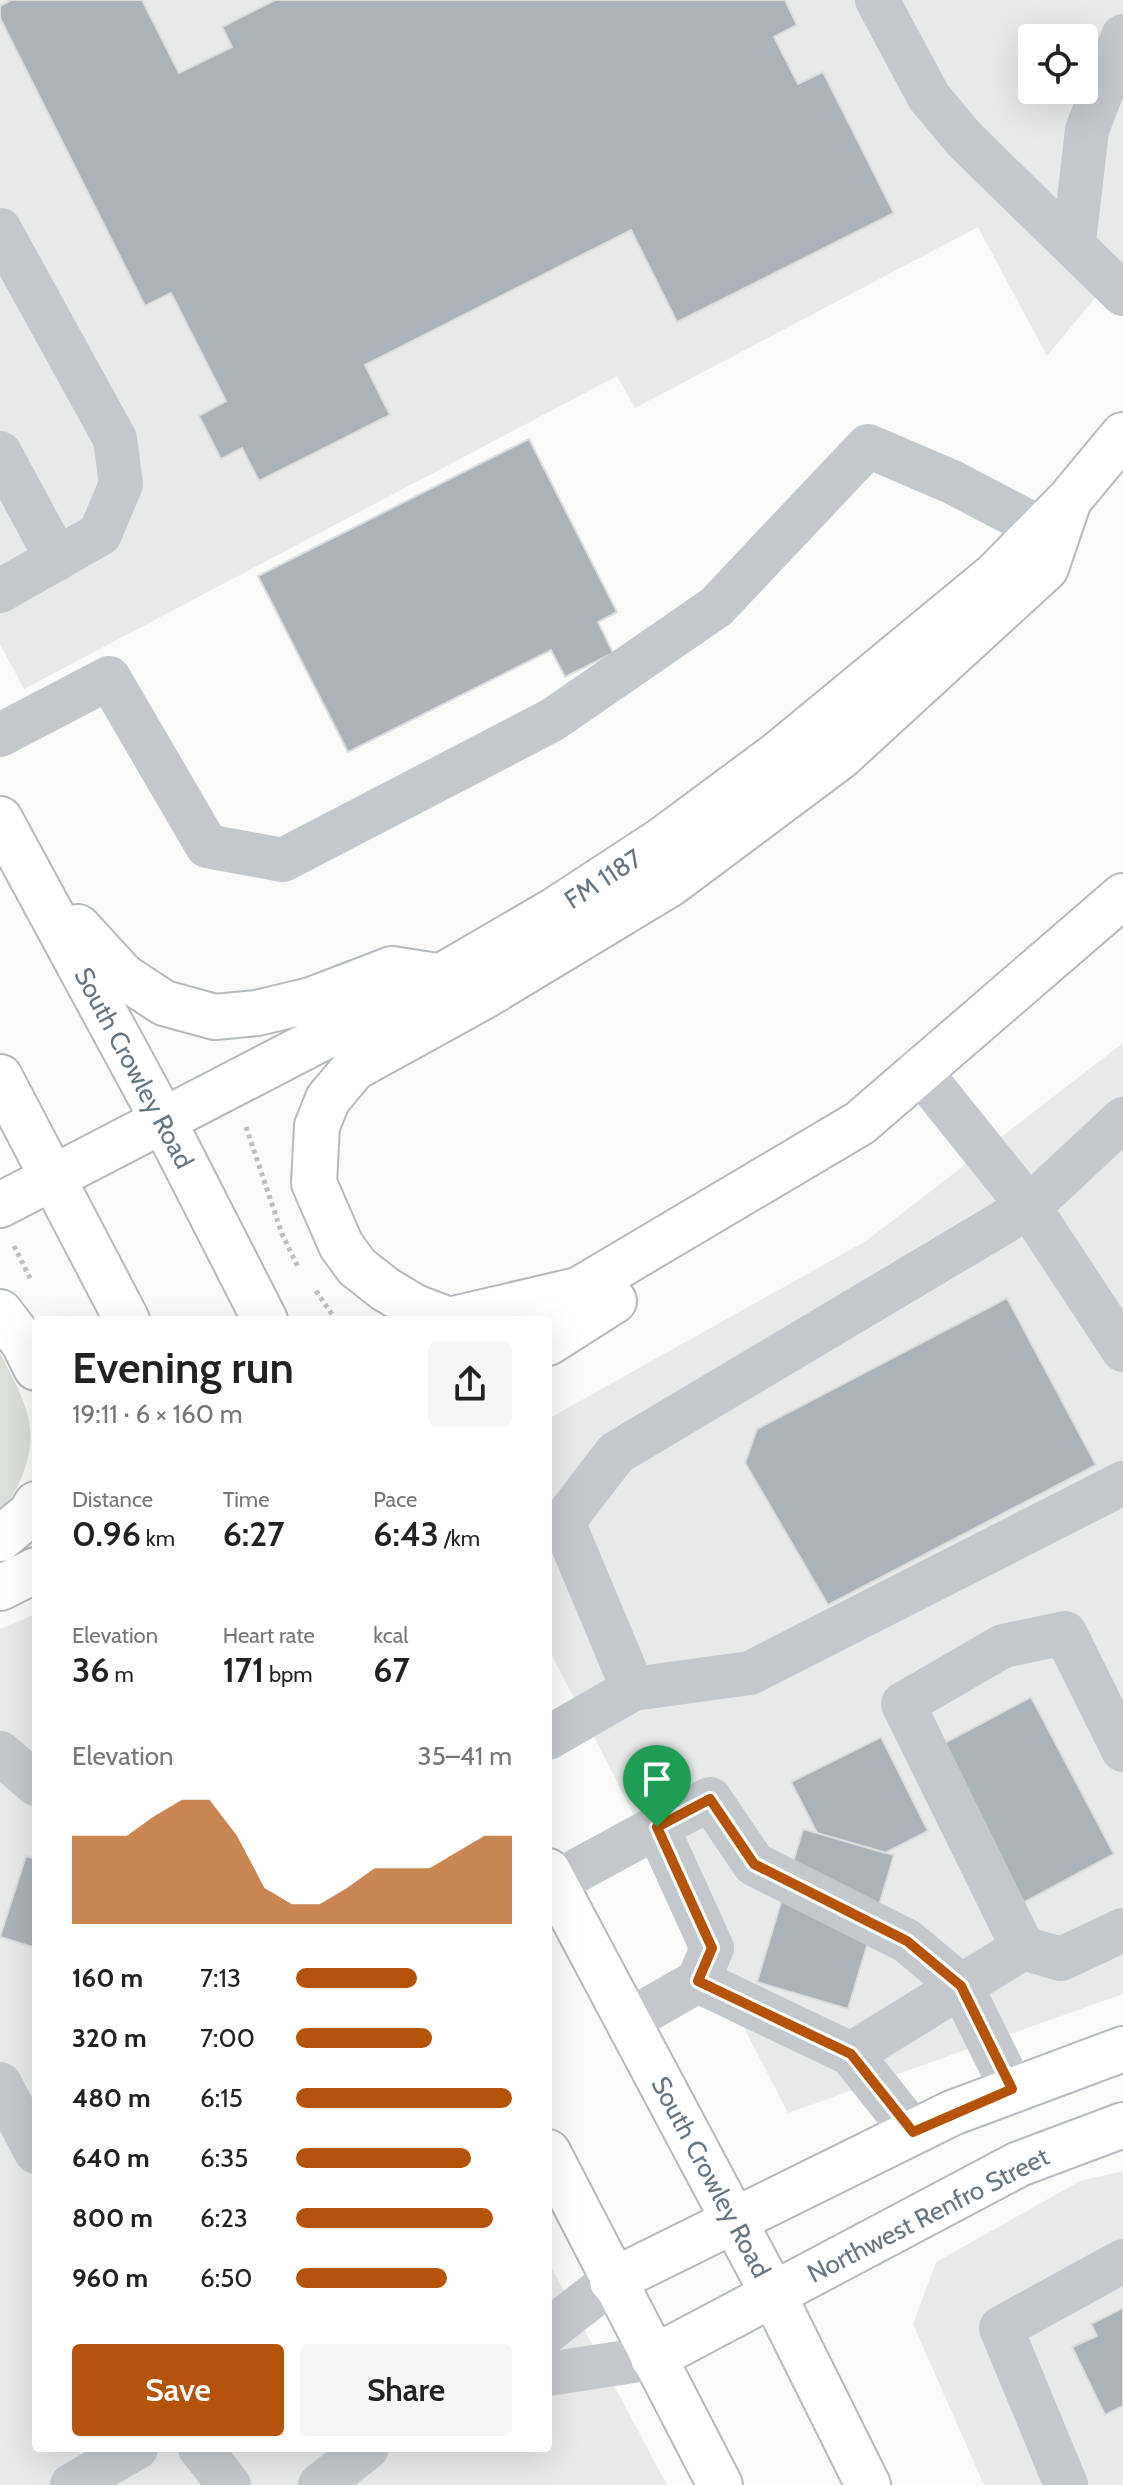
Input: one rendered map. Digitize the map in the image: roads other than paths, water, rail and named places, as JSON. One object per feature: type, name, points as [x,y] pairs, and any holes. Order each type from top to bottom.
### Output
[{"type":"main road","name":"FM 1187","points":[[0,1205],[440,977],[555,910],[662,840],[778,754],[995,575],[1123,435]]},
{"type":"main road","points":[[439,1316],[415,1307],[385,1289],[357,1267],[341,1245],[314,1183],[317,1126],[328,1099],[354,1068],[483,997],[670,884],[840,757],[1046,568],[1054,514]]},
{"type":"main road","name":"South Crowley Road","points":[[0,819],[164,1122],[263,1316]]},
{"type":"main road","points":[[34,882],[123,976],[164,1003],[215,1017],[257,1013],[311,1000],[392,969],[440,977]]},
{"type":"main road","points":[[531,1316],[860,1123],[1123,896]]},
{"type":"main road","points":[[0,1077],[125,1316]]},
{"type":"main road","points":[[552,1341],[834,1171],[860,1123]]},
{"type":"main road","points":[[466,1316],[582,1289]]},
{"type":"main road","points":[[0,1312],[23,1342],[32,1360]]},
{"type":"main road","points":[[0,1539],[32,1511]]},
{"type":"main road","name":"South Crowley Road","points":[[552,1879],[773,2294],[868,2485]]},
{"type":"main road","points":[[612,2281],[913,2132],[1012,2089],[1123,2049]]},
{"type":"main road","name":"Northwest Renfro Street","points":[[653,2358],[1019,2164],[1123,2125]]},
{"type":"main road","points":[[552,2160],[720,2485]]},
{"type":"lane","points":[[877,0],[929,97],[965,140],[1074,242],[1123,294]]},
{"type":"lane","points":[[1074,242],[1087,130],[1123,36]]},
{"type":"lane","points":[[0,230],[115,439],[121,484],[100,534],[0,591]]},
{"type":"lane","points":[[0,735],[109,678],[207,846],[283,860],[552,720],[716,607],[868,446],[952,482],[1054,514]]},
{"type":"lane","points":[[0,453],[57,559]]},
{"type":"lane","points":[[919,1070],[1029,1207],[1123,1350]]},
{"type":"lane","points":[[633,1689],[563,1522],[616,1453],[1029,1207],[1123,1119]]},
{"type":"lane","points":[[552,1736],[633,1689],[750,1673],[1123,1483]]},
{"type":"lane","points":[[1023,1948],[903,1704],[1003,1646],[1065,1633],[1123,1750]]},
{"type":"lane","points":[[0,1753],[32,1781]]},
{"type":"lane","points":[[552,1877],[710,1799],[754,1864],[907,1941],[961,1986],[1012,2089]]},
{"type":"lane","points":[[628,2021],[698,1981],[712,1948],[657,1827]]},
{"type":"lane","points":[[851,2054],[1023,1948],[1061,1959],[1123,1930]]},
{"type":"lane","points":[[698,1981],[851,2054],[913,2132]]},
{"type":"lane","points":[[1066,2485],[1001,2328],[1123,2261]]},
{"type":"lane","points":[[552,2328],[612,2281]]},
{"type":"lane","points":[[552,2373],[653,2358]]},
{"type":"lane","points":[[72,2485],[129,2452]]},
{"type":"lane","points":[[203,2452],[229,2485]]},
{"type":"lane","points":[[320,2485],[362,2452]]}]
